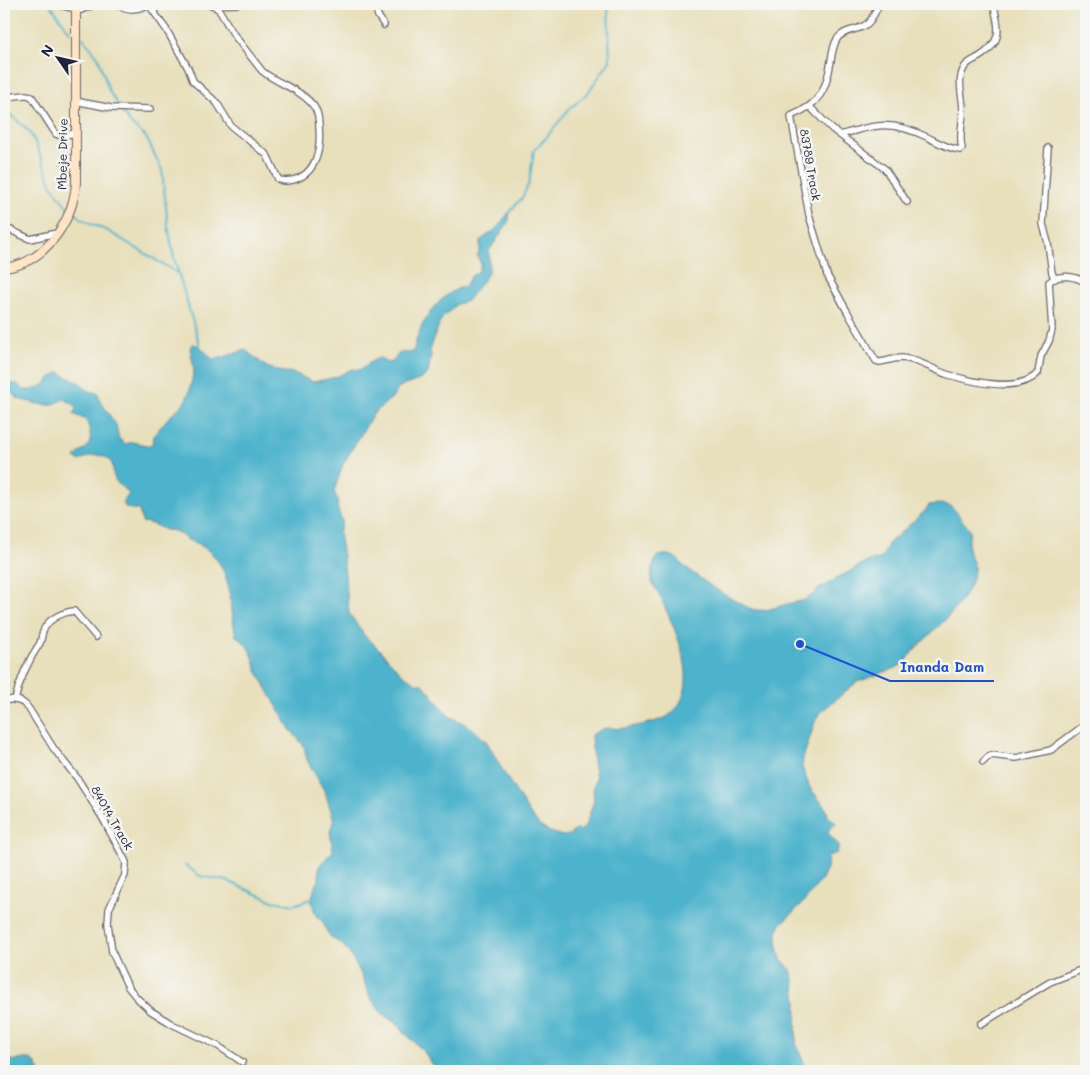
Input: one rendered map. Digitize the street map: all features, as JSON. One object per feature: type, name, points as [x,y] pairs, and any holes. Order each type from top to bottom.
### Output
[{"type":"street","points":[[4,6],[8,4]]},
{"type":"street","points":[[55,4],[85,10],[95,4]]},
{"type":"street","points":[[116,4],[130,10],[150,4],[188,68],[193,81],[218,103],[231,126],[268,155],[278,179],[284,182],[298,179],[314,165],[319,153],[320,134],[316,109],[298,92],[262,71],[234,35],[219,10],[209,4]]},
{"type":"street","points":[[209,4],[237,4]]},
{"type":"street","points":[[375,4],[378,16],[384,24]]},
{"type":"street","name":"83789 Track","points":[[879,4],[866,24],[846,32],[837,40],[832,53],[824,90],[820,97],[810,106],[791,116],[809,215],[827,275],[874,357],[879,362],[900,358],[908,359],[946,374],[991,384],[1005,385],[1032,378],[1038,373],[1041,356],[1051,335],[1052,319],[1049,284],[1050,280],[1054,279]]},
{"type":"street","points":[[840,135],[883,125],[895,125],[950,148],[960,150],[962,148],[961,126],[963,112],[960,88],[961,75],[965,66],[986,53],[996,41],[999,26],[993,4]]},
{"type":"street","name":"Mbeje Drive","points":[[4,268],[31,260],[46,248],[70,210],[74,198],[76,183],[76,7]]},
{"type":"street","points":[[8,96],[29,95],[56,134],[61,136],[75,133]]},
{"type":"street","points":[[75,101],[111,108],[150,109]]},
{"type":"street","points":[[810,106],[825,123],[885,170],[907,202]]},
{"type":"street","points":[[1048,148],[1042,224],[1048,243],[1052,273],[1054,279],[1072,276],[1086,283]]},
{"type":"street","points":[[4,228],[30,239],[57,233]]},
{"type":"street","points":[[4,700],[14,700],[26,664],[42,640],[43,630],[54,618],[66,612],[74,611],[96,637]]},
{"type":"street","name":"84014 Track","points":[[14,700],[25,704],[54,749],[73,771],[102,817],[126,862],[125,875],[110,909],[108,924],[112,952],[128,987],[136,998],[151,1011],[172,1024],[213,1042],[242,1062]]},
{"type":"street","points":[[983,762],[990,755],[1016,758],[1051,750],[1086,724]]},
{"type":"street","points":[[981,1024],[1050,982],[1086,968]]},
{"type":"water","points":[[510,211],[509,221],[489,251],[489,270],[485,278],[467,301],[457,304],[442,318],[430,351],[428,373],[422,379],[399,387],[394,396],[374,413],[343,464],[334,492],[338,500],[337,507],[342,521],[339,534],[349,613],[364,635],[402,674],[416,683],[423,684],[449,716],[471,727],[487,742],[504,773],[532,817],[541,827],[563,836],[569,835],[576,830],[580,831],[585,827],[594,801],[593,790],[596,777],[591,735],[606,728],[624,728],[662,719],[671,714],[681,701],[685,687],[686,671],[683,655],[672,622],[652,583],[652,567],[658,556],[668,555],[675,558],[691,572],[731,599],[750,608],[764,610],[805,599],[864,563],[882,558],[888,544],[924,512],[929,505],[950,506],[970,529],[968,548],[974,564],[974,570],[971,582],[959,604],[913,651],[906,662],[896,668],[857,682],[822,711],[815,722],[803,758],[802,767],[810,788],[826,808],[828,816],[837,824],[830,828],[828,833],[839,846],[837,853],[828,856],[827,868],[822,879],[803,903],[781,924],[777,933],[781,959],[791,970],[794,980],[797,1001],[796,1043],[807,1071],[435,1071],[425,1053],[395,1021],[379,1010],[370,997],[361,974],[351,956],[344,946],[332,938],[323,922],[316,916],[311,899],[319,880],[319,866],[333,851],[330,831],[334,820],[325,792],[307,760],[304,746],[289,728],[256,669],[250,650],[236,636],[228,585],[218,562],[210,552],[197,543],[188,540],[175,531],[165,530],[153,524],[142,522],[139,510],[126,508],[123,502],[129,494],[116,481],[112,464],[106,457],[97,455],[80,461],[75,458],[87,447],[91,437],[86,420],[73,414],[76,409],[75,405],[64,399],[52,405],[42,405],[18,399],[14,394],[4,392],[4,383],[18,384],[24,390],[33,390],[46,384],[50,378],[60,372],[82,385],[88,391],[98,393],[99,399],[116,425],[119,439],[126,444],[132,442],[151,446],[155,434],[184,403],[189,393],[194,370],[190,347],[193,344],[200,346],[212,359],[245,350],[267,367],[278,371],[294,373],[313,382],[336,377],[352,369],[359,370],[374,360],[381,358],[385,362],[391,363],[400,353],[410,353],[414,350],[420,330],[431,311],[447,296],[465,286],[471,276],[478,272],[481,264],[477,256],[480,250],[480,241],[496,229]]},
{"type":"water","points":[[4,1058],[9,1060],[33,1060],[40,1071],[4,1071]]},
{"type":"waterway","points":[[50,4],[70,32]]},
{"type":"waterway","points":[[510,211],[522,198],[529,183],[534,150],[569,109],[587,94],[610,61],[608,4]]},
{"type":"waterway","points":[[83,38],[98,57],[109,91],[119,106]]},
{"type":"waterway","points":[[4,109],[29,131],[52,186],[68,208]]},
{"type":"waterway","points":[[121,110],[130,123],[146,137],[162,170],[168,226],[174,258],[200,346]]},
{"type":"waterway","points":[[71,211],[179,274]]},
{"type":"waterway","points":[[185,865],[200,876],[227,881],[273,901],[294,905],[311,899]]},
{"type":"place","name":"Inanda Dam","points":[[800,644]]}]
